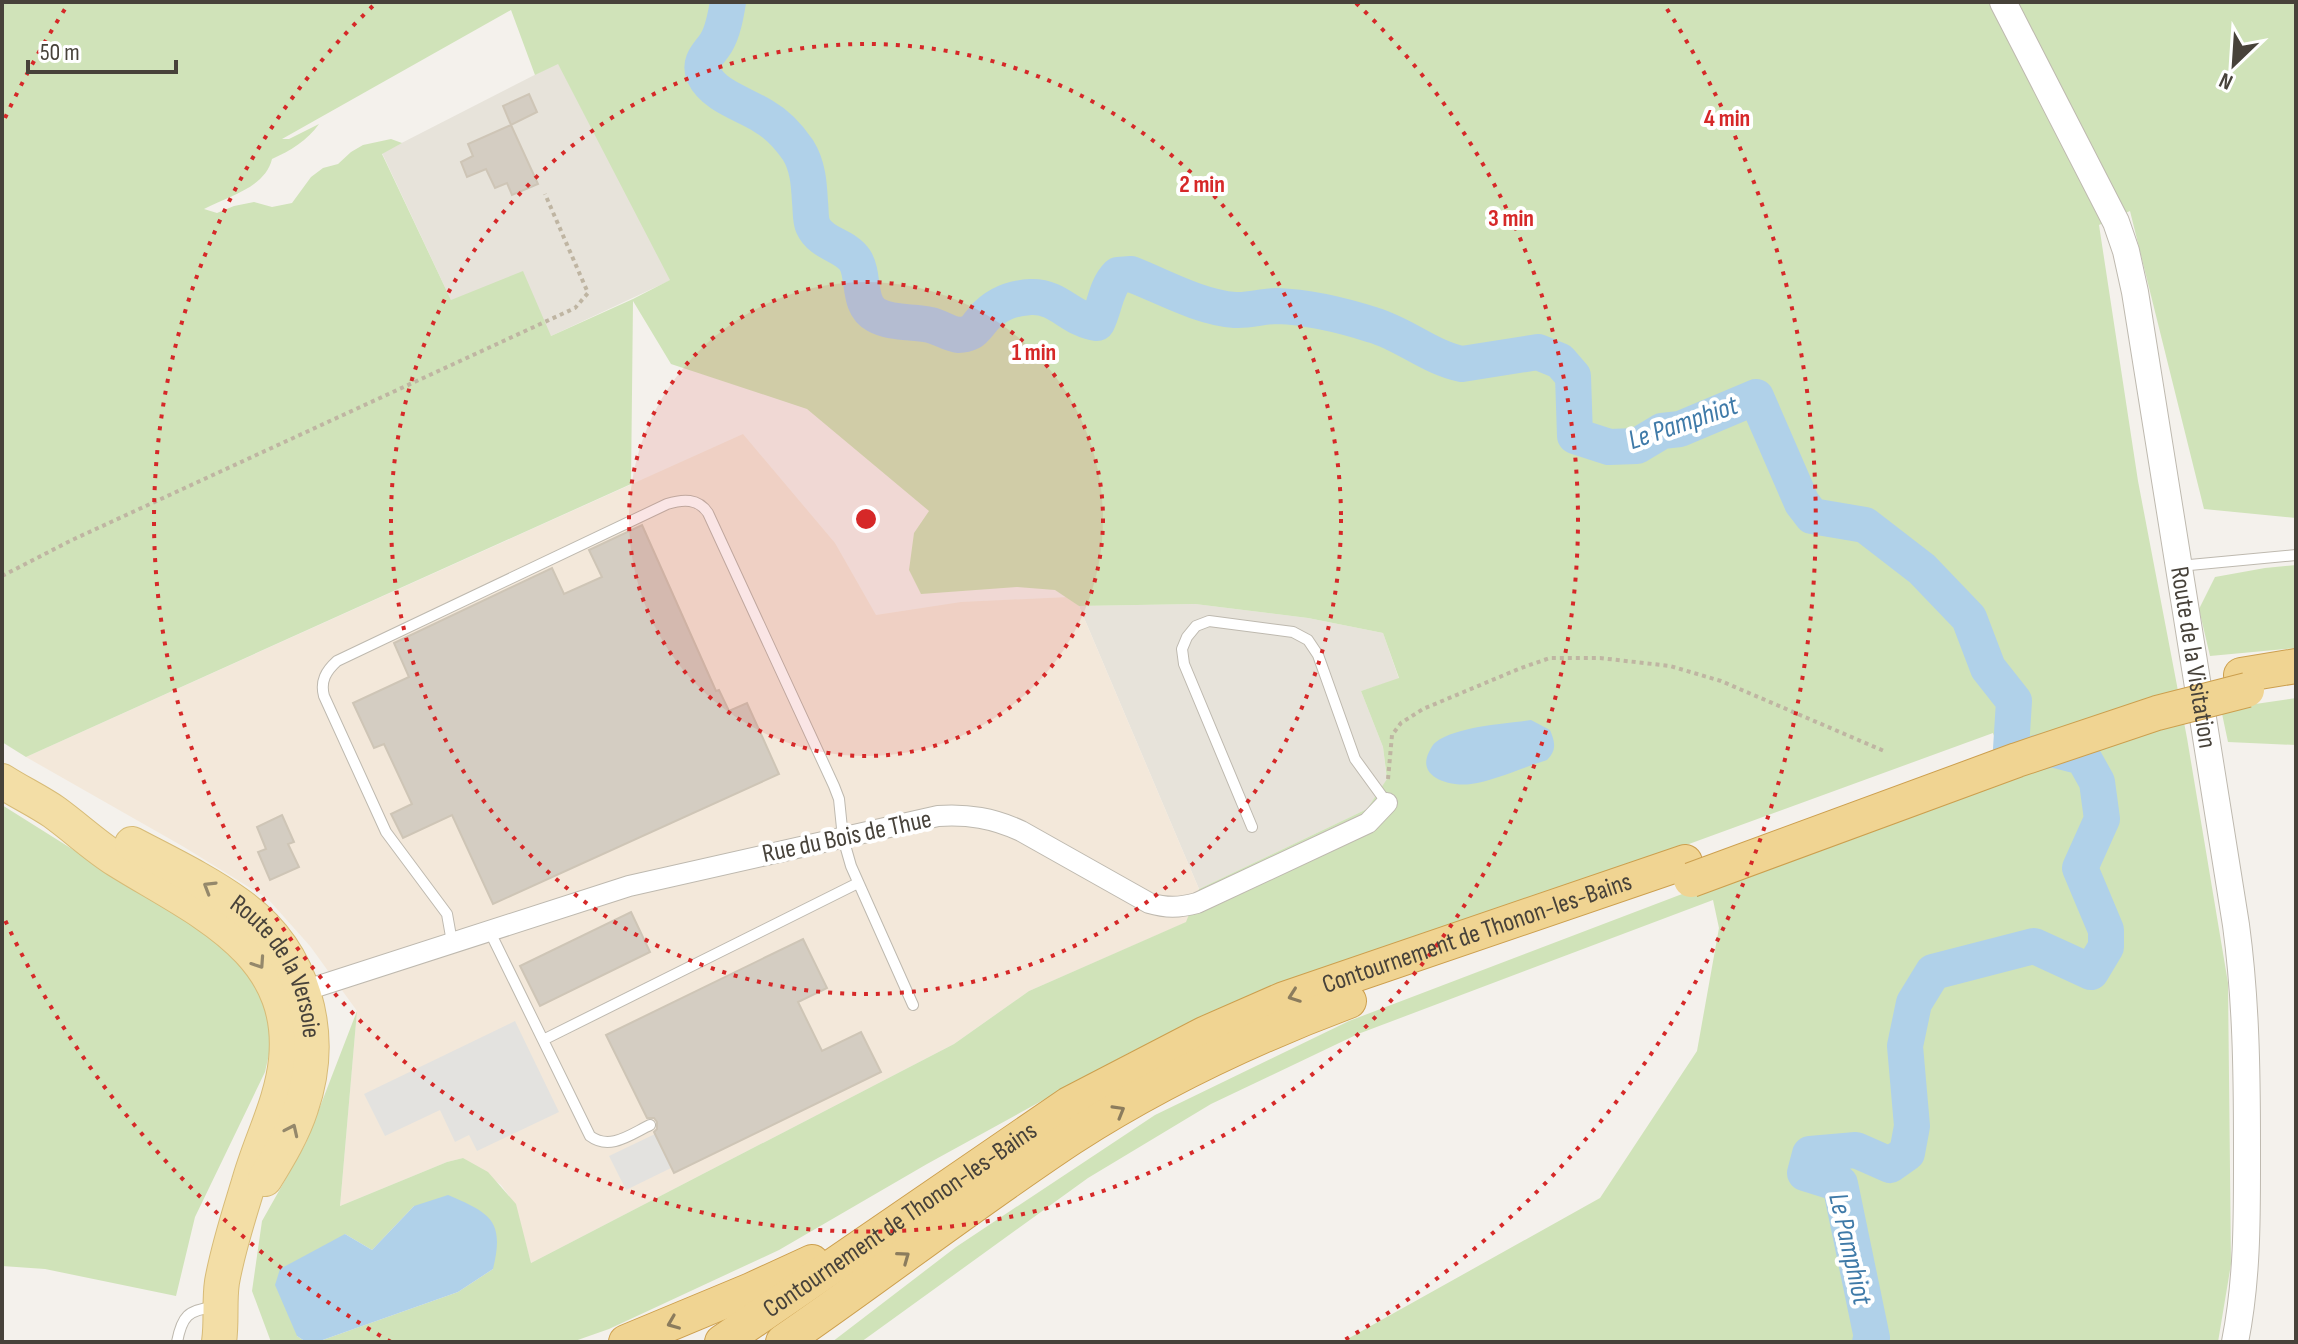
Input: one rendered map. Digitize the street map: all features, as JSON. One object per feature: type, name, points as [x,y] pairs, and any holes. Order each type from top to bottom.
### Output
[{"type":"highway","name":"Contournement de Thonon-les-Bains","points":[[722,1342],[1069,1104],[1204,1034],[1284,999],[1688,871],[2296,666]]},
{"type":"highway","name":"Contournement de Thonon-les-Bains","points":[[2244,683],[2296,683]]},
{"type":"highway","name":"Contournement de Thonon-les-Bains","points":[[783,1342],[1073,1138],[1210,1060],[1315,1013],[1688,871]]},
{"type":"highway","points":[[626,1342],[885,1229]]},
{"type":"highway","points":[[794,1342],[840,1302]]},
{"type":"main road","name":"Route de la Versoie","points":[[2,781],[54,812],[100,848],[221,924],[239,938],[291,995],[285,1071],[257,1153],[225,1266],[223,1329]]},
{"type":"street","name":"Route de la Visitation","points":[[2003,2],[2108,206],[2126,251],[2135,292],[2236,925],[2244,992],[2247,1052],[2246,1261],[2235,1342]]},
{"type":"street","name":"Rue du Bois de Thue","points":[[291,995],[629,886],[938,816],[978,817],[1010,826],[1137,897],[1171,908],[1197,903],[1368,823],[1387,803]]},
{"type":"lane","points":[[452,942],[447,914],[386,832],[324,696],[322,688],[326,673],[337,661],[673,502],[686,500],[703,506],[708,513],[837,792],[843,838],[851,866],[913,1005]]},
{"type":"lane","points":[[2179,566],[2296,555]]},
{"type":"lane","points":[[1252,827],[1184,664],[1182,649],[1187,637],[1196,626],[1209,621],[1293,632],[1308,640],[1318,655],[1355,759],[1387,803]]},
{"type":"lane","points":[[543,1040],[858,883]]},
{"type":"lane","points":[[489,930],[590,1136],[606,1143],[615,1142],[650,1125]]},
{"type":"lane","points":[[177,1342],[179,1328],[188,1314],[198,1309],[223,1329]]},
{"type":"path","points":[[2,576],[72,540],[575,308],[588,293],[545,194]]},
{"type":"path","points":[[1387,803],[1389,750],[1392,735],[1401,723],[1423,709],[1550,658],[1600,658],[1670,666],[1721,681],[1884,751]]},
{"type":"shaded area","points":[[558,63],[671,280],[551,336],[451,300],[382,153]]},
{"type":"shaded area","points":[[743,434],[835,543],[876,615],[961,602],[1069,597],[1079,606],[1199,889],[1187,922],[1029,991],[954,1044],[531,1263],[515,1204],[501,1185],[463,1158],[340,1206],[357,1011],[310,946],[268,899],[26,757]]},
{"type":"shaded area","points":[[1195,604],[1308,618],[1383,633],[1399,679],[1361,691],[1383,747],[1387,780],[1367,809],[1199,889],[1079,606]]},
{"type":"shaded area","points":[[515,1021],[559,1112],[477,1151],[469,1135],[455,1142],[440,1110],[385,1136],[364,1094]]},
{"type":"shaded area","points":[[655,1134],[671,1168],[626,1190],[609,1156]]},
{"type":"green space","points":[[2,2],[2296,2],[2296,518],[2204,509],[2130,211],[2099,225],[2138,481],[2187,738],[2228,983],[2231,1264],[2218,1342],[1342,1342],[1600,1198],[1697,1051],[1719,928],[1713,900],[1358,1034],[1211,1104],[1088,1178],[861,1342],[832,1342],[956,1247],[1155,1115],[1349,1021],[1790,853],[2008,777],[1993,733],[1678,848],[1262,992],[1127,1054],[779,1250],[609,1329],[572,1342],[317,1342],[458,1292],[493,1269],[414,1206],[372,1250],[345,1234],[297,1336],[306,1342],[271,1342],[252,1291],[262,1221],[306,1143],[357,1011],[340,1206],[463,1158],[488,1172],[516,1204],[531,1263],[954,1044],[1029,991],[1186,922],[1199,889],[1367,809],[1387,779],[1383,747],[1361,691],[1399,678],[1383,633],[1308,618],[1195,604],[1079,606],[1055,590],[1017,587],[921,594],[909,570],[914,533],[929,511],[807,409],[671,364],[633,301],[631,484],[26,757],[2,742]],"holes":[[[511,10],[535,75],[558,64],[670,280],[551,336],[523,271],[451,300],[382,154],[402,143],[391,139],[363,145],[338,164],[323,168],[311,177],[292,203],[272,207],[254,202],[217,213],[204,209],[254,184],[268,169],[272,159],[298,144],[319,124],[289,139],[282,139]]]},
{"type":"green space","points":[[2296,565],[2296,648],[2210,656],[2199,609],[2215,577]]},
{"type":"green space","points":[[2296,698],[2296,745],[2228,742],[2221,709]]},
{"type":"green space","points":[[2,805],[217,940],[247,973],[266,1013],[269,1054],[265,1072],[195,1217],[176,1296],[45,1269],[2,1266]]},
{"type":"water","points":[[1531,720],[1550,730],[1554,746],[1547,760],[1471,784],[1445,782],[1427,768],[1431,748],[1445,737],[1482,726]]},
{"type":"water","points":[[448,1195],[474,1207],[491,1220],[497,1239],[493,1269],[458,1292],[317,1342],[306,1342],[297,1336],[275,1285],[280,1269],[345,1234],[372,1250],[414,1206]]},
{"type":"building","points":[[529,94],[537,112],[511,125],[503,106]]},
{"type":"building","points":[[511,125],[538,184],[512,195],[507,183],[495,188],[486,169],[467,177],[461,162],[473,156],[468,144]]},
{"type":"building","points":[[642,525],[716,691],[719,690],[729,711],[747,703],[779,774],[493,904],[452,815],[403,838],[391,814],[412,804],[384,744],[374,748],[353,703],[409,677],[394,643],[552,568],[564,594],[602,577],[589,550]]},
{"type":"building","points":[[282,815],[294,842],[288,844],[299,867],[270,880],[258,852],[266,849],[257,827]]},
{"type":"building","points":[[631,912],[650,952],[540,1006],[520,966]]},
{"type":"building","points":[[803,939],[827,988],[798,1002],[822,1051],[861,1032],[881,1072],[674,1173],[654,1132],[657,1122],[654,1118],[647,1118],[606,1035]]},
{"type":"waterway","name":"Le Pamphiot","points":[[728,2],[721,34],[704,61],[704,75],[722,94],[773,123],[798,150],[807,175],[813,226],[822,237],[855,260],[866,304],[882,318],[930,325],[962,335],[972,331],[999,306],[1010,300],[1031,297],[1049,300],[1080,318],[1097,323],[1114,280],[1118,275],[1131,274],[1195,301],[1222,308],[1289,307],[1350,318],[1384,329],[1439,357],[1462,364],[1538,352],[1560,361],[1573,376],[1575,436],[1609,447],[1637,446],[1662,431],[1680,429],[1756,397],[1802,503],[1812,516],[1865,525],[1922,569],[1969,618],[1988,668],[2014,701],[2011,749],[2017,758],[2052,749],[2083,757],[2097,782],[2102,819],[2080,868],[2106,930],[2106,947],[2091,972],[2034,946],[1933,972],[1914,1003],[1905,1046],[1912,1126],[1907,1153],[1890,1165],[1856,1150],[1810,1154],[1805,1173],[1840,1184],[1872,1338],[1870,1342]]}]
